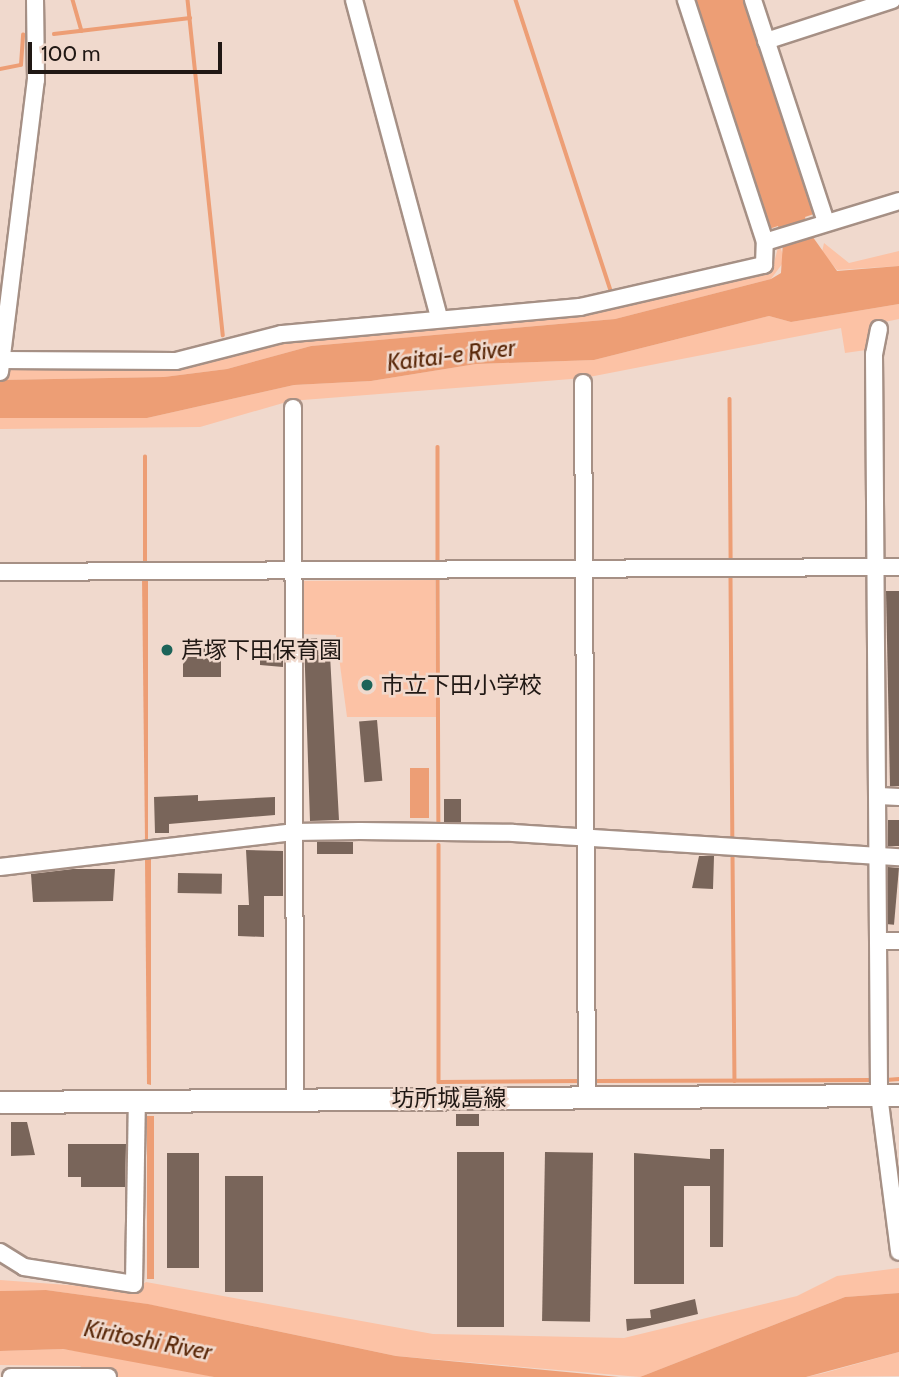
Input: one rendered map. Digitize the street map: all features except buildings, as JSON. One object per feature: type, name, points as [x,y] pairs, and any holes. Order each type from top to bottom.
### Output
[{"type":"main road","name":"坊所城島線","points":[[0,1102],[889,1095]]},
{"type":"street","points":[[0,372],[37,80],[35,0]]},
{"type":"street","points":[[354,0],[439,317]]},
{"type":"street","points":[[1,360],[176,361],[282,334],[641,297],[764,265],[768,241],[686,0]]},
{"type":"street","points":[[752,0],[822,223]]},
{"type":"street","points":[[766,41],[892,0]]},
{"type":"street","points":[[768,241],[899,201]]},
{"type":"street","points":[[879,328],[878,941],[899,1252]]},
{"type":"street","points":[[583,383],[587,1097]]},
{"type":"street","points":[[293,408],[291,570],[295,1099]]},
{"type":"street","points":[[0,572],[899,567]]},
{"type":"street","points":[[879,796],[899,797]]},
{"type":"street","points":[[0,867],[293,832],[513,833],[587,841],[899,857]]},
{"type":"street","points":[[878,941],[899,941]]},
{"type":"street","points":[[0,1252],[24,1267],[134,1284],[137,1101]]},
{"type":"street","points":[[11,1377],[108,1377]]},
{"type":"shaded area","points":[[824,243],[849,263],[899,251],[899,266],[837,270],[822,252]]},
{"type":"shaded area","points":[[779,244],[785,260],[771,279],[615,319],[311,346],[227,369],[164,377],[0,380],[0,368],[178,365],[292,337],[617,308],[772,270]]},
{"type":"shaded area","points":[[899,304],[899,319],[875,324],[866,350],[845,353],[841,328],[584,378],[290,401],[200,427],[0,429],[0,418],[147,418],[294,385],[371,381],[476,364],[594,360],[769,316],[791,322]]},
{"type":"shaded area","points":[[435,580],[436,717],[347,717],[336,635],[298,634],[298,581]]},
{"type":"shaded area","points":[[899,1268],[899,1293],[845,1297],[640,1377],[396,1356],[147,1304],[46,1290],[0,1291],[0,1280],[135,1290],[146,1282],[433,1334],[624,1338],[797,1296],[837,1276]]},
{"type":"shaded area","points":[[62,1349],[148,1361],[214,1377],[93,1377],[80,1366],[0,1365],[0,1351]]},
{"type":"shaded area","points":[[899,1352],[899,1376],[806,1377],[824,1373]]},
{"type":"water","name":"Kaitai-e River","points":[[695,0],[743,0],[814,214],[805,217],[810,233],[837,271],[899,266],[899,304],[791,322],[769,316],[594,360],[476,364],[371,381],[294,385],[147,418],[0,418],[0,380],[164,377],[227,369],[311,346],[615,319],[771,279],[781,273],[783,242],[778,226],[769,229]]},
{"type":"water","points":[[142,577],[148,577],[148,842],[145,842]]},
{"type":"water","points":[[410,768],[429,768],[429,818],[410,818]]},
{"type":"water","points":[[145,859],[151,859],[151,1085],[147,1084]]},
{"type":"water","points":[[147,1116],[154,1116],[154,1279],[147,1279]]},
{"type":"water","name":"Kiritoshi River","points":[[46,1290],[148,1304],[396,1356],[619,1377],[214,1377],[63,1349],[0,1351],[0,1291]]},
{"type":"water","points":[[899,1293],[899,1352],[806,1377],[640,1377],[845,1297]]},
{"type":"waterway","points":[[73,0],[82,31]]},
{"type":"waterway","points":[[188,0],[223,335]]},
{"type":"waterway","points":[[516,0],[611,291]]},
{"type":"waterway","points":[[54,34],[190,18]]},
{"type":"waterway","points":[[0,69],[21,65],[23,35]]},
{"type":"waterway","points":[[730,399],[731,559]]},
{"type":"waterway","points":[[438,447],[438,563]]},
{"type":"waterway","points":[[145,457],[145,565]]},
{"type":"waterway","points":[[438,577],[439,824]]},
{"type":"waterway","points":[[731,577],[733,836]]},
{"type":"waterway","points":[[3,580],[22,580]]},
{"type":"waterway","points":[[439,845],[439,1082],[581,1081]]},
{"type":"waterway","points":[[733,855],[735,1081]]},
{"type":"waterway","points":[[886,1080],[899,1079]]},
{"type":"waterway","points":[[594,1081],[873,1080]]},
{"type":"place","name":"芦塚下田保育園","points":[[167,650]]},
{"type":"place","name":"市立下田小学校","points":[[367,685]]}]
